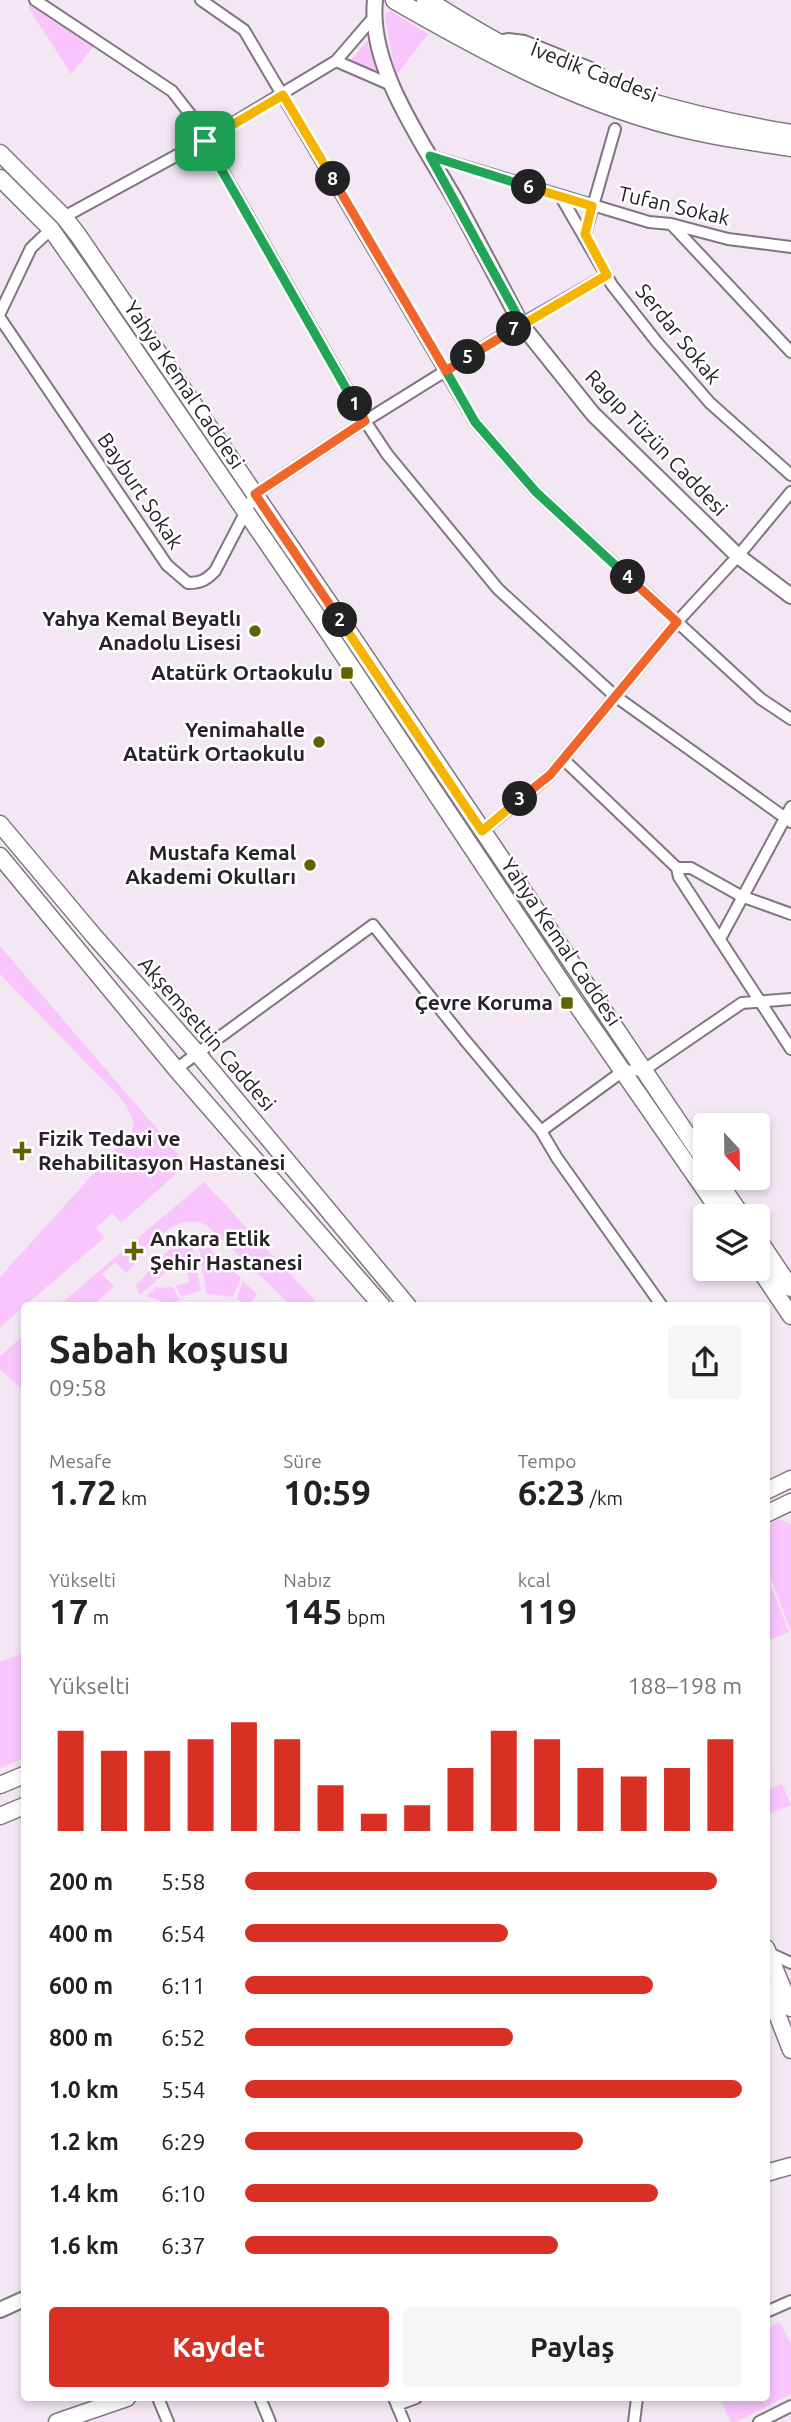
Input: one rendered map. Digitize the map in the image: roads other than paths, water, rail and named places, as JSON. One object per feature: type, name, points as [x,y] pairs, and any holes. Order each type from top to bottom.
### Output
[{"type":"main road","name":"İvedik Caddesi","points":[[394,0],[505,61],[622,109],[695,131],[791,147]]},
{"type":"main road","name":"İvedik Caddesi","points":[[426,0],[498,43],[540,64],[613,92],[703,117],[791,134]]},
{"type":"main road","name":"Yahya Kemal Caddesi","points":[[0,153],[64,217],[255,494],[693,1143]]},
{"type":"main road","name":"Yahya Kemal Caddesi","points":[[0,178],[51,229],[328,632],[715,1204]]},
{"type":"main road","name":"Akşemsettin Caddesi","points":[[0,824],[197,1053],[405,1302]]},
{"type":"main road","name":"Akşemsettin Caddesi","points":[[0,856],[176,1069],[379,1302]]},
{"type":"main road","points":[[770,1257],[791,1289]]},
{"type":"main road","points":[[767,1281],[791,1317]]},
{"type":"main road","points":[[770,1489],[791,1479]]},
{"type":"main road","points":[[770,1512],[791,1503]]},
{"type":"main road","points":[[0,1785],[21,1776]]},
{"type":"main road","points":[[0,1816],[21,1807]]},
{"type":"main road","points":[[770,1955],[790,2002]]},
{"type":"main road","points":[[770,1996],[791,2050]]},
{"type":"main road","points":[[770,2173],[791,2166]]},
{"type":"main road","points":[[57,2422],[118,2401]]},
{"type":"street","points":[[201,0],[244,30],[475,422],[536,492],[761,699],[791,719]]},
{"type":"street","name":"Ragıp Tüzün Caddesi","points":[[375,0],[373,18],[389,84],[522,324],[593,414],[738,556],[791,596]]},
{"type":"street","points":[[30,1],[172,91],[190,114],[365,421],[387,454],[498,589],[615,696],[788,821]]},
{"type":"street","points":[[0,316],[31,248],[64,217],[205,141],[336,61],[373,18]]},
{"type":"street","points":[[336,61],[389,84]]},
{"type":"street","points":[[585,234],[615,129]]},
{"type":"street","name":"Tufan Sokak","points":[[430,156],[649,222],[671,224],[728,239],[791,247]]},
{"type":"street","name":"Serdar Sokak","points":[[561,197],[607,275],[656,341],[710,403],[791,475]]},
{"type":"street","points":[[671,224],[791,352]]},
{"type":"street","points":[[255,494],[365,421],[607,275]]},
{"type":"street","name":"Bayburt Sokak","points":[[0,316],[167,565],[180,578],[188,583],[206,580],[215,571],[255,494]]},
{"type":"street","points":[[482,831],[550,775],[677,622],[738,556],[791,492]]},
{"type":"street","points":[[563,759],[677,868],[679,877],[791,1049]]},
{"type":"street","points":[[719,939],[741,896],[788,821],[791,807]]},
{"type":"street","points":[[677,868],[691,868],[741,896],[791,915]]},
{"type":"street","points":[[176,1069],[373,925],[541,1131],[557,1158],[659,1302]]},
{"type":"street","points":[[541,1131],[623,1071],[644,1070],[742,1003],[791,999]]},
{"type":"street","points":[[770,1951],[791,1963]]},
{"type":"street","points":[[1,2308],[21,2301]]},
{"type":"street","points":[[770,2310],[788,2302],[791,2315]]},
{"type":"street","points":[[159,2401],[168,2422]]},
{"type":"street","points":[[261,2401],[270,2422]]},
{"type":"street","points":[[395,2401],[404,2422]]},
{"type":"street","points":[[634,2422],[637,2401]]},
{"type":"street","points":[[759,2422],[791,2406]]},
{"type":"place","name":"Yahya Kemal Beyatlı Anadolu Lisesi","points":[[255,631]]},
{"type":"place","name":"Atatürk Ortaokulu","points":[[347,673]]},
{"type":"place","name":"Yenimahalle Atatürk Ortaokulu","points":[[319,742]]},
{"type":"place","name":"Mustafa Kemal Akademi Okulları","points":[[310,865]]},
{"type":"place","name":"Çevre Koruma","points":[[567,1003]]},
{"type":"place","name":"Fizik Tedavi ve Rehabilitasyon Hastanesi","points":[[22,1151]]},
{"type":"place","name":"Ankara Etlik Şehir Hastanesi","points":[[134,1251]]}]
